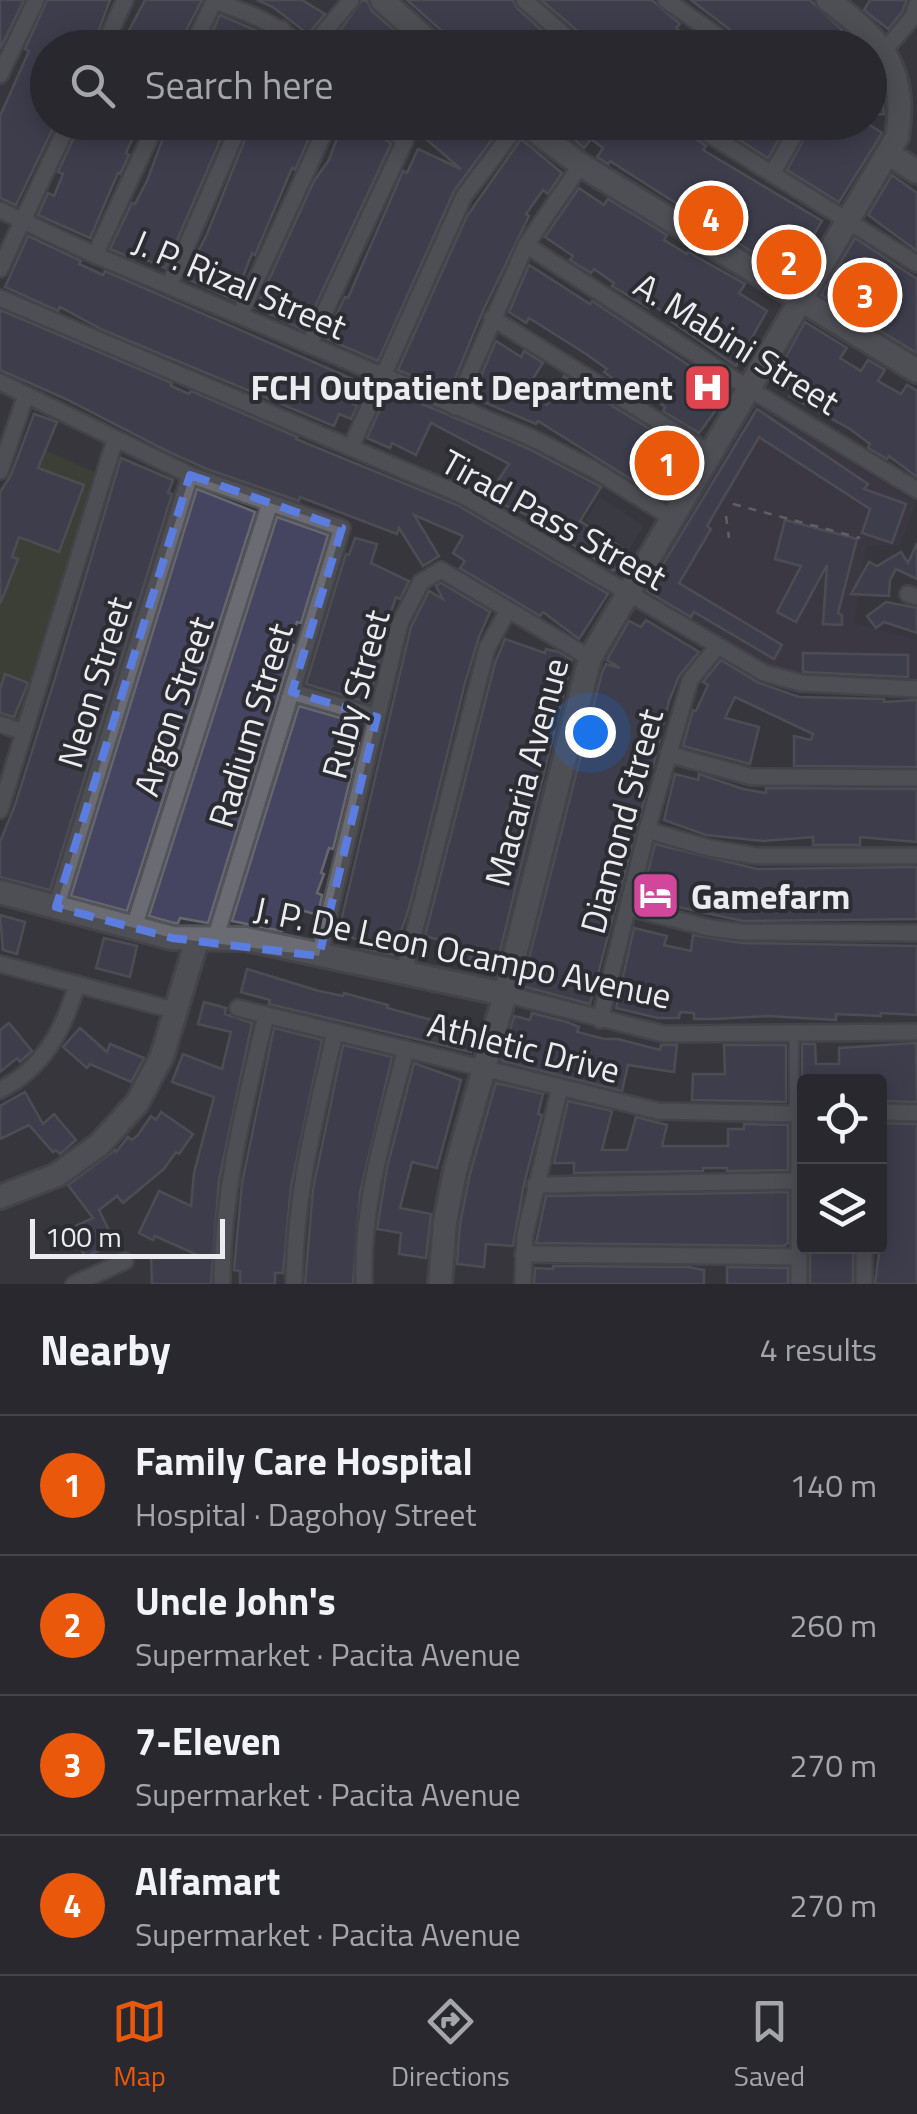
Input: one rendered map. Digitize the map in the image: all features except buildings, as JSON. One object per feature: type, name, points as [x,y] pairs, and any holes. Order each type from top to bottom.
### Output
[{"type":"street","points":[[0,75],[36,0]]},
{"type":"street","points":[[112,30],[126,0]]},
{"type":"street","points":[[324,30],[351,0]]},
{"type":"street","points":[[382,0],[416,30]]},
{"type":"street","points":[[524,0],[558,30]]},
{"type":"street","points":[[666,0],[709,30]]},
{"type":"street","name":"Macaria Avenue","points":[[828,0],[866,30]]},
{"type":"street","points":[[201,30],[214,2],[262,17],[284,30]]},
{"type":"street","points":[[887,47],[912,18],[917,4]]},
{"type":"street","name":"Macaria Avenue","points":[[440,1284],[448,1200],[590,658],[890,154],[900,117],[899,84],[887,58]]},
{"type":"street","points":[[0,269],[60,140]]},
{"type":"street","points":[[95,256],[149,140]]},
{"type":"street","points":[[169,286],[233,140]]},
{"type":"street","points":[[240,315],[321,140]]},
{"type":"street","points":[[309,344],[402,140]]},
{"type":"street","points":[[351,448],[464,196],[508,140]]},
{"type":"street","points":[[547,140],[581,165],[917,371]]},
{"type":"street","points":[[718,140],[917,264]]},
{"type":"street","points":[[772,174],[792,140]]},
{"type":"street","points":[[890,154],[917,172]]},
{"type":"street","points":[[455,407],[526,246],[581,165]]},
{"type":"street","name":"J. P. Rizal Street","points":[[0,210],[95,256],[532,438],[593,469],[672,518]]},
{"type":"street","name":"A. Mabini Street","points":[[526,246],[917,490]]},
{"type":"street","name":"Tirad Pass Street","points":[[0,298],[462,495],[764,673],[801,683],[917,689]]},
{"type":"street","points":[[492,318],[711,454]]},
{"type":"street","points":[[0,382],[190,475],[270,503]]},
{"type":"street","points":[[0,471],[26,395]]},
{"type":"street","points":[[0,810],[115,440]]},
{"type":"street","name":"Neon Street","points":[[56,906],[190,475]]},
{"type":"street","name":"Radium Street","points":[[206,940],[292,692],[342,528],[270,503]]},
{"type":"street","name":"Argon Street","points":[[134,927],[270,503]]},
{"type":"street","name":"Ruby Street","points":[[318,956],[400,622],[426,576],[440,570],[590,658]]},
{"type":"street","points":[[404,972],[487,648],[507,612]]},
{"type":"street","name":"Diamond Street","points":[[600,1020],[647,830],[690,680],[717,647]]},
{"type":"street","points":[[292,692],[377,718]]},
{"type":"street","points":[[0,724],[24,732]]},
{"type":"street","points":[[668,754],[752,777],[917,778]]},
{"type":"street","points":[[647,830],[709,848],[756,856],[917,856]]},
{"type":"street","name":"J. P. De Leon Ocampo Avenue","points":[[0,892],[172,938],[246,939],[505,994],[664,1034],[917,1032]]},
{"type":"street","points":[[629,908],[742,932],[917,933]]},
{"type":"street","points":[[0,1198],[56,1175],[99,1145],[137,1103],[162,1056],[176,1010],[206,940]]},
{"type":"street","points":[[0,964],[176,1010]]},
{"type":"street","points":[[0,1090],[27,1072],[53,1046],[67,1020],[77,984]]},
{"type":"street","name":"Athletic Drive","points":[[238,1008],[658,1111],[797,1114]]},
{"type":"street","points":[[222,1284],[222,1233],[233,1153],[266,1015]]},
{"type":"street","points":[[294,1284],[295,1224],[302,1171],[336,1032]]},
{"type":"street","points":[[364,1284],[362,1253],[369,1191],[406,1049]]},
{"type":"street","points":[[523,1284],[523,1254],[535,1185],[560,1087]]},
{"type":"street","points":[[887,1112],[917,1113]]},
{"type":"street","points":[[535,1185],[797,1180]]},
{"type":"street","points":[[523,1254],[799,1256],[799,1284]]},
{"type":"street","points":[[864,1254],[864,1284]]},
{"type":"street","points":[[74,1284],[125,1261]]},
{"type":"lane","points":[[794,1033],[797,1082]]},
{"type":"path","points":[[733,504],[860,538]]},
{"type":"path","points":[[726,516],[730,538]]},
{"type":"highlighted area","points":[[190,475],[342,528],[292,692],[377,717],[319,956],[172,938],[56,907]]},
{"type":"shaded area","points":[[753,403],[916,503],[900,545],[866,546],[854,623],[917,640],[917,682],[787,677],[639,592]]},
{"type":"shaded area","points":[[600,497],[644,526],[629,549],[585,521]]},
{"type":"green space","points":[[45,450],[99,474],[24,732],[11,727],[29,682],[6,674],[0,687],[0,603],[18,560],[13,555]]},
{"type":"place","name":"Alfamart","points":[[711,218]]},
{"type":"place","name":"Uncle John's","points":[[789,262]]},
{"type":"place","name":"7-Eleven","points":[[865,295]]},
{"type":"place","name":"FCH Outpatient Department","points":[[708,387]]},
{"type":"place","name":"Family Care Hospital","points":[[667,463]]},
{"type":"place","name":"Gamefarm","points":[[656,896]]}]
